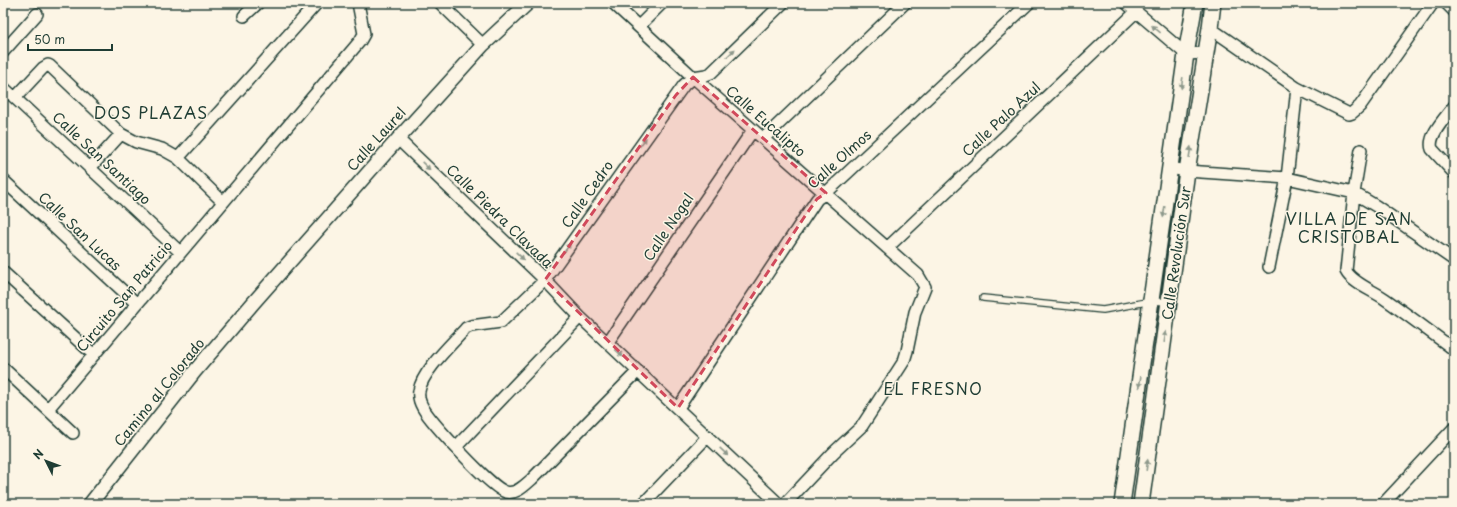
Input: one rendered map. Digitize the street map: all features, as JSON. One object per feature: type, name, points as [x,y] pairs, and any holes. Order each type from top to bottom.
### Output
[{"type":"main road","name":"Calle Revolución Sur","points":[[1122,504],[1186,54],[1195,3]]},
{"type":"main road","name":"Calle Revolución Sur","points":[[1141,504],[1213,3]]},
{"type":"street","points":[[244,16],[258,3]]},
{"type":"street","points":[[178,158],[317,3]]},
{"type":"street","name":"Circuito San Patricio","points":[[48,409],[180,252],[236,189],[360,40],[364,34],[358,3]]},
{"type":"street","points":[[440,3],[483,45]]},
{"type":"street","name":"Calle Laurel","points":[[254,302],[483,45],[528,3]]},
{"type":"street","name":"Calle Eucalipto","points":[[613,3],[693,77],[826,193],[924,283],[925,288],[916,308],[904,361],[862,426],[785,504]]},
{"type":"street","points":[[639,26],[662,3]]},
{"type":"street","points":[[693,77],[706,76],[711,73],[783,3]]},
{"type":"street","points":[[764,138],[904,3]]},
{"type":"street","name":"Calle Olmos","points":[[678,408],[817,199],[826,193],[1029,3]]},
{"type":"street","points":[[1126,3],[1186,54],[1206,53]]},
{"type":"street","points":[[1210,28],[1297,88],[1346,113],[1352,113],[1360,106],[1433,3]]},
{"type":"street","points":[[1446,3],[1454,11]]},
{"type":"street","name":"Calle Palo Azul","points":[[887,248],[1136,12]]},
{"type":"street","points":[[3,52],[37,14]]},
{"type":"street","points":[[15,98],[43,68],[48,65],[54,69],[121,134],[136,142],[162,150],[178,158],[223,202]]},
{"type":"street","name":"Calle Cedro","points":[[456,447],[429,417],[421,404],[419,398],[420,385],[428,371],[466,328],[501,322],[545,280],[676,95],[693,77]]},
{"type":"street","name":"Calle San Santiago","points":[[3,87],[180,252]]},
{"type":"street","points":[[1269,267],[1286,178],[1297,88]]},
{"type":"street","points":[[1454,106],[1433,135],[1431,141],[1432,150],[1454,174]]},
{"type":"street","name":"Calle Nogal","points":[[608,342],[753,130]]},
{"type":"street","points":[[90,168],[121,134]]},
{"type":"street","name":"Calle Piedra Clavada","points":[[398,139],[545,280],[580,316],[779,504]]},
{"type":"street","points":[[1360,150],[1346,259],[1346,271],[1349,277],[1385,299],[1452,348]]},
{"type":"street","points":[[1170,168],[1188,171],[1286,178],[1354,193],[1376,206],[1454,260]]},
{"type":"street","name":"Calle San Lucas","points":[[3,180],[137,304]]},
{"type":"street","points":[[3,272],[94,356]]},
{"type":"street","name":"Camino al Colorado","points":[[90,504],[195,371],[254,302]]},
{"type":"street","points":[[580,316],[456,447],[500,490],[510,493],[517,491],[532,479],[638,371]]},
{"type":"street","points":[[3,368],[73,433]]},
{"type":"street","points":[[1383,504],[1454,428]]},
{"type":"street","points":[[643,504],[708,436]]},
{"type":"lane","points":[[983,298],[1103,310],[1152,301],[1170,302]]},
{"type":"highlighted area","points":[[693,77],[826,193],[817,199],[803,219],[678,408],[545,280],[676,95]]},
{"type":"district","name":"DOS PLAZAS","points":[[151,112]]},
{"type":"district","name":"VILLA DE SAN CRISTOBAL","points":[[1349,227]]},
{"type":"district","name":"EL FRESNO","points":[[933,388]]}]
